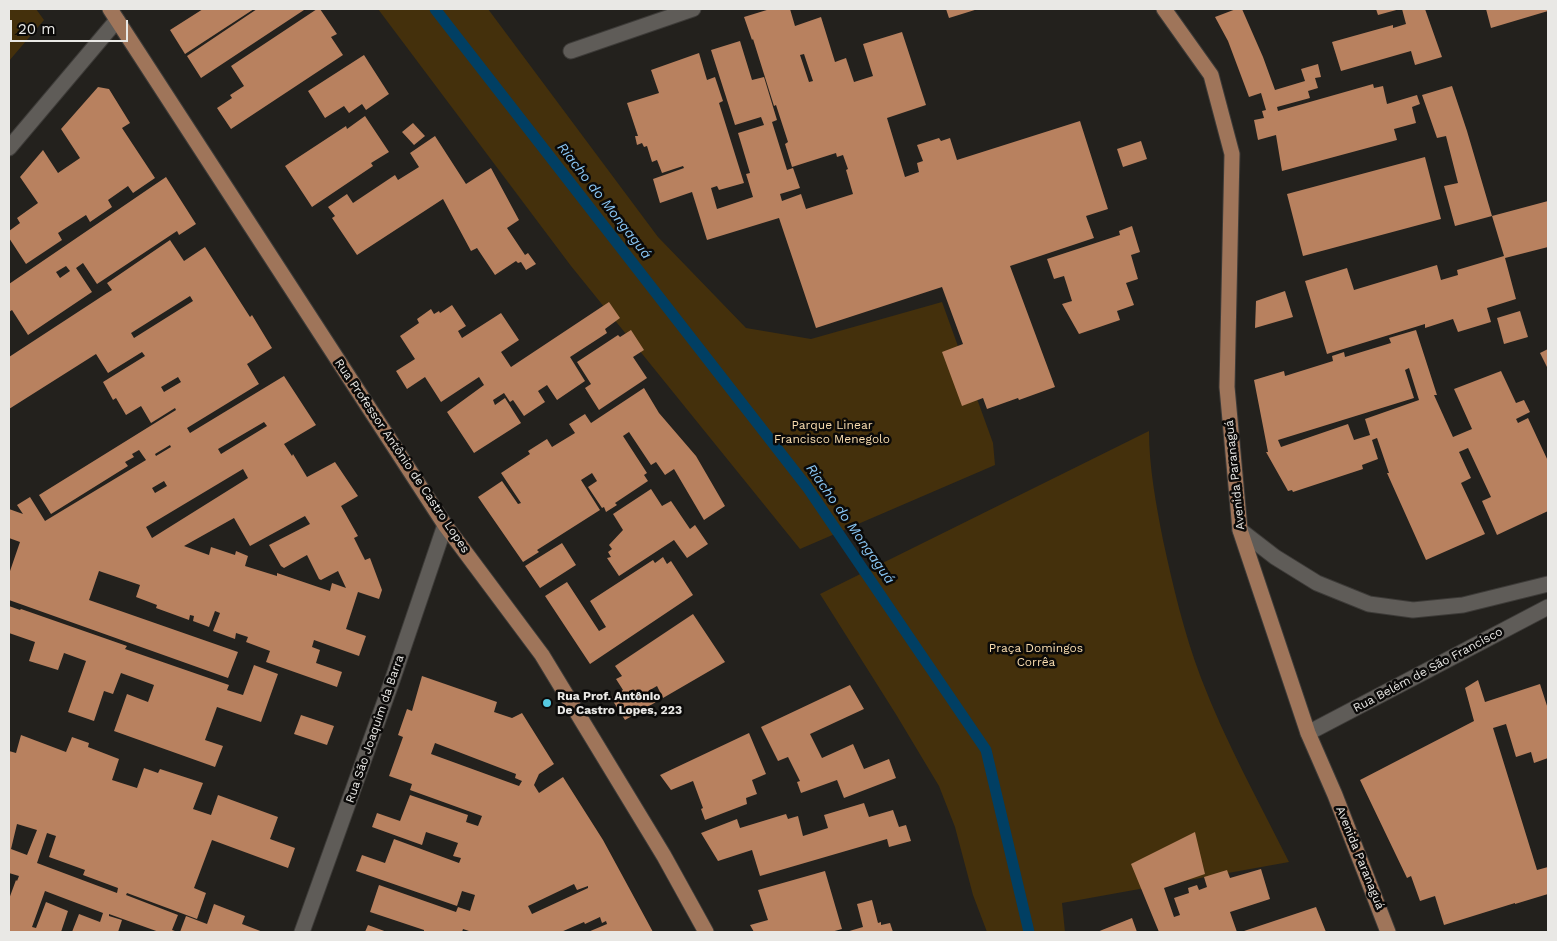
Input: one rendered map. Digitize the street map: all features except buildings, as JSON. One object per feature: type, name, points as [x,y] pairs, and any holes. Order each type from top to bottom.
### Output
[{"type":"main road","name":"Avenida Paranaguá","points":[[1164,9],[1211,75],[1232,154],[1227,387],[1240,530],[1308,733],[1335,794],[1388,932]]},
{"type":"main road","name":"Rua Professor Antônio de Castro Lopes","points":[[113,14],[445,525],[542,655],[664,856],[706,932]]},
{"type":"street","points":[[571,51],[693,9]]},
{"type":"street","points":[[9,148],[113,14]]},
{"type":"street","name":"Rua São Joaquim da Barra","points":[[302,932],[391,684],[445,525]]},
{"type":"street","points":[[1240,530],[1275,556],[1317,582],[1369,604],[1413,610],[1463,605],[1548,584]]},
{"type":"street","name":"Rua Belém de São Francisco","points":[[1308,733],[1548,607]]},
{"type":"green space","points":[[9,9],[36,9],[44,20],[9,61]]},
{"type":"green space","name":"Parque Linear Francisco Menegolo","points":[[378,9],[488,9],[658,237],[746,328],[811,339],[942,302],[993,443],[995,465],[800,549],[571,266]]},
{"type":"green space","name":"Praça Domingos Corrêa","points":[[1149,431],[1155,499],[1160,526],[1189,644],[1210,702],[1289,862],[1062,903],[1065,932],[987,932],[973,895],[955,827],[939,786],[820,594]]},
{"type":"waterway","name":"Riacho do Mongaguá","points":[[435,9],[807,487],[986,750],[1029,932]]},
{"type":"place","name":"Rua Prof. Antônio De Castro Lopes, 223","points":[[547,703]]}]
